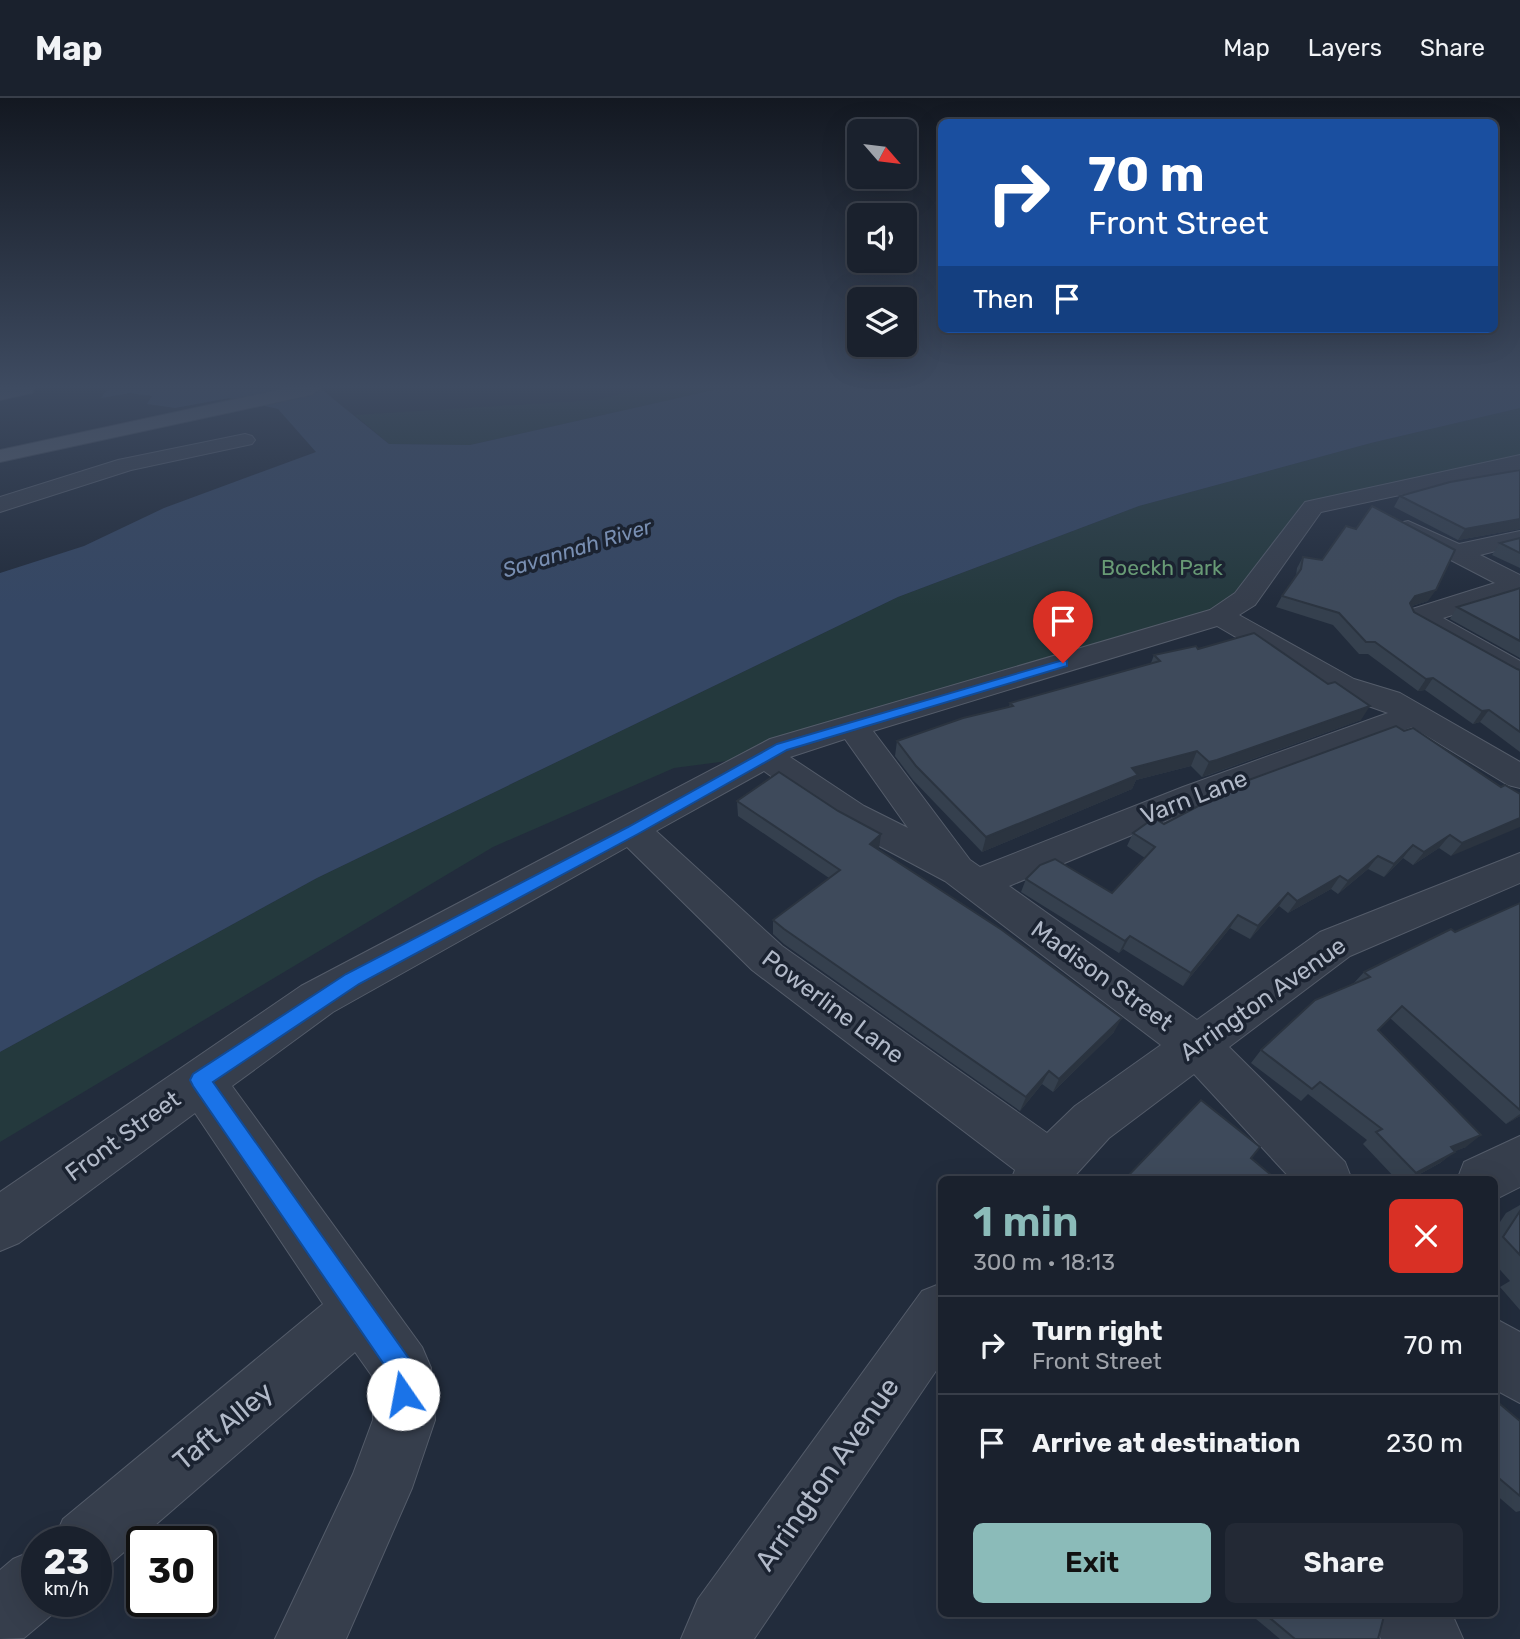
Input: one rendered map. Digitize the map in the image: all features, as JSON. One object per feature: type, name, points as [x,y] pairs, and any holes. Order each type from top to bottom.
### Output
[{"type":"street","points":[[0,505],[145,461]]},
{"type":"street","points":[[1516,464],[1313,507],[1233,608],[1343,687],[1402,707],[1520,776]]},
{"type":"street","points":[[1354,498],[1519,586]]},
{"type":"street","points":[[1455,554],[1520,538]]},
{"type":"street","points":[[1519,586],[1419,616],[1520,673]]},
{"type":"street","name":"Front Street","points":[[0,1224],[200,1080],[352,979],[633,831],[782,747],[1233,608]]},
{"type":"street","name":"Varn Lane","points":[[967,877],[1196,795],[1402,707]]},
{"type":"street","name":"Madison Street","points":[[852,726],[967,877]]},
{"type":"street","name":"Madison Street","points":[[766,756],[852,815],[967,877],[1196,1045],[1323,1176]]},
{"type":"street","name":"Powerline Lane","points":[[633,831],[767,958],[1042,1172]]},
{"type":"street","name":"Arrington Avenue","points":[[1042,1172],[1091,1122],[1335,944],[1511,883]]},
{"type":"street","points":[[200,1080],[401,1368],[404,1420],[380,1488],[310,1639]]},
{"type":"street","points":[[1490,1176],[1520,1160]]},
{"type":"street","name":"Taft Alley","points":[[105,1526],[360,1310]]},
{"type":"street","name":"Arrington Avenue","points":[[716,1639],[723,1624],[938,1317]]},
{"type":"street","points":[[1498,1351],[1520,1373]]},
{"type":"street","points":[[0,1614],[21,1596]]},
{"type":"street","points":[[1408,1617],[1428,1639]]},
{"type":"green space","name":"Boeckh Park","points":[[1305,461],[1520,461],[1313,507],[1245,599],[766,756],[674,768],[493,847],[0,1142],[0,1052],[317,878],[898,597],[1139,506]]},
{"type":"water","name":"Savannah River","points":[[292,461],[1305,461],[1139,506],[898,597],[317,878],[0,1052],[0,573],[84,546],[164,508]]},
{"type":"building","points":[[1520,470],[1520,519],[1465,529],[1400,496],[1450,482]]},
{"type":"building","points":[[1372,506],[1455,550],[1436,590],[1415,596],[1410,603],[1414,612],[1520,670],[1520,732],[1489,710],[1482,711],[1433,678],[1426,679],[1375,642],[1366,642],[1339,613],[1282,596],[1301,569],[1303,557],[1322,560],[1346,526],[1356,529]]},
{"type":"building","points":[[1520,538],[1520,553],[1500,543]]},
{"type":"building","points":[[1520,588],[1520,641],[1457,607],[1514,590]]},
{"type":"building","points":[[1254,633],[1328,684],[1335,682],[1370,706],[1217,760],[1209,762],[1197,751],[1132,768],[1138,775],[986,837],[916,766],[897,741],[963,718],[1013,706],[1010,703],[1160,661],[1154,655],[1196,646],[1198,649]]},
{"type":"building","points":[[1396,726],[1404,731],[1413,728],[1501,787],[1505,785],[1520,794],[1520,818],[1462,843],[1450,835],[1424,852],[1413,845],[1394,864],[1378,856],[1348,881],[1340,876],[1297,901],[1288,893],[1258,926],[1238,915],[1191,973],[1130,936],[1125,941],[1026,879],[1040,865],[1055,859],[1112,893],[1155,847],[1133,833],[1154,818],[1164,824],[1246,781]]},
{"type":"building","points":[[779,772],[838,811],[881,834],[870,844],[1002,930],[1122,1018],[1059,1079],[1049,1071],[1026,1097],[784,929],[773,920],[840,870],[737,801]]},
{"type":"building","points":[[1520,903],[1520,1110],[1402,1006],[1378,1030],[1481,1135],[1451,1147],[1455,1152],[1416,1173],[1376,1132],[1382,1129],[1320,1082],[1312,1089],[1261,1050],[1315,1000],[1370,977],[1364,972],[1451,929],[1455,932]]},
{"type":"building","points":[[1201,1100],[1260,1147],[1251,1158],[1272,1176],[1128,1176]]},
{"type":"building","points":[[1520,1211],[1520,1255],[1503,1237]]},
{"type":"building","points":[[1498,1402],[1520,1421],[1520,1496],[1498,1477]]},
{"type":"building","points":[[1269,1617],[1384,1617],[1378,1639],[1295,1639]]},
{"type":"route","points":[[403,1394],[401,1368],[200,1080],[317,999],[633,831],[782,747],[1063,663]]}]
